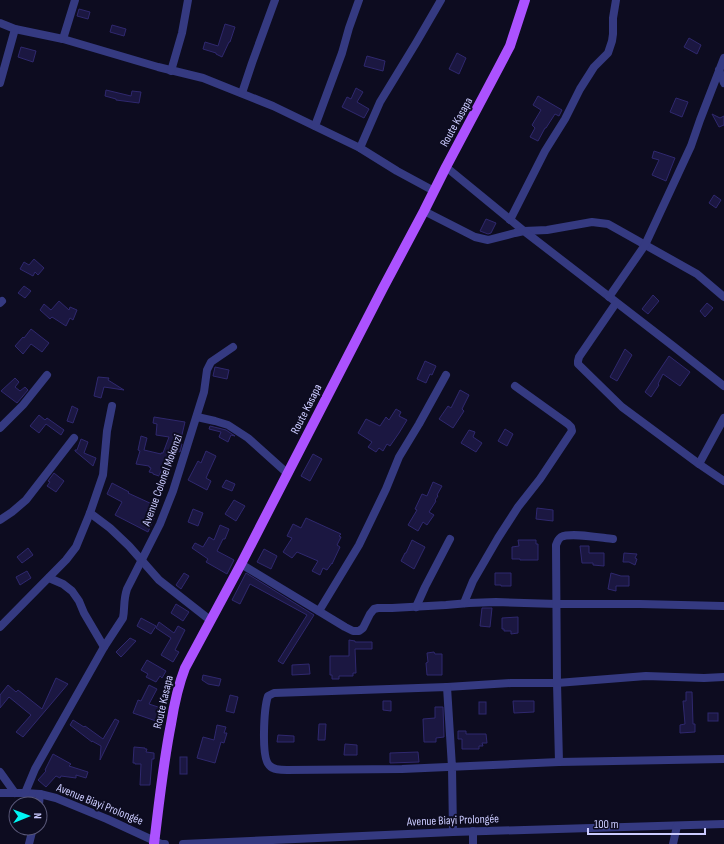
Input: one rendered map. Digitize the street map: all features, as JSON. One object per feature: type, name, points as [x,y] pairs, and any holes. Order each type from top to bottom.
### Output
[{"type":"main road","name":"Route Kasapa","points":[[154,842],[164,755],[180,680],[185,668],[241,564],[434,190],[483,99],[507,51],[525,0]]},
{"type":"street","points":[[63,39],[75,0]]},
{"type":"street","points":[[171,71],[182,33],[188,0]]},
{"type":"street","points":[[242,93],[275,0]]},
{"type":"street","points":[[315,126],[342,53],[359,0]]},
{"type":"street","points":[[360,148],[380,102],[441,0]]},
{"type":"street","points":[[510,220],[545,151],[565,119],[580,89],[594,68],[608,53],[612,41],[613,18],[616,0]]},
{"type":"street","points":[[0,23],[15,29],[63,39],[171,71],[203,78],[242,93],[273,106],[360,148],[397,171],[434,190]]},
{"type":"street","points":[[0,83],[15,29]]},
{"type":"street","points":[[609,297],[645,245],[691,146],[724,58]]},
{"type":"street","points":[[720,70],[724,83]]},
{"type":"street","points":[[446,167],[510,220],[724,386]]},
{"type":"street","points":[[424,211],[475,237],[488,240],[524,231],[547,230],[592,222],[608,224],[696,274],[724,297]]},
{"type":"street","points":[[616,303],[579,357],[578,364],[622,407],[724,482]]},
{"type":"street","name":"Avenue Colonel Mokonzi","points":[[25,793],[35,769],[104,647],[123,618],[124,597],[127,589],[160,524],[173,491],[197,417],[204,392],[207,370],[211,362],[233,347]]},
{"type":"street","points":[[0,428],[23,405],[48,375]]},
{"type":"street","points":[[319,612],[359,545],[386,489],[399,457],[446,375]]},
{"type":"street","points":[[464,603],[473,581],[501,532],[540,479],[572,431],[568,424],[515,386]]},
{"type":"street","points":[[0,627],[66,560],[76,547],[90,514],[102,475],[107,431],[112,406]]},
{"type":"street","points":[[197,417],[228,425],[248,438],[287,473]]},
{"type":"street","points":[[699,464],[724,418]]},
{"type":"street","points":[[0,520],[26,500],[74,438]]},
{"type":"street","points":[[90,514],[110,528],[129,546],[159,580],[210,620]]},
{"type":"street","points":[[559,762],[556,545],[558,540],[562,537],[571,535],[613,539]]},
{"type":"street","points":[[416,607],[450,538]]},
{"type":"street","points":[[241,564],[353,631],[359,631],[363,628],[374,609],[464,603],[508,602],[723,606]]},
{"type":"street","points":[[48,578],[63,584],[72,591],[104,647]]},
{"type":"street","points":[[724,677],[704,678],[646,676],[557,683],[511,683],[446,687],[274,693],[268,696],[266,703],[264,746],[265,758],[269,765],[275,769],[281,770],[452,767],[559,762],[724,759]]},
{"type":"street","points":[[446,687],[452,767],[454,832]]},
{"type":"street","points":[[0,772],[15,793]]},
{"type":"street","name":"Avenue Biayi Prolongée","points":[[0,793],[40,794],[56,798],[108,819],[154,842],[165,844]]},
{"type":"street","name":"Avenue Biayi Prolongée","points":[[183,844],[473,831],[724,824]]},
{"type":"street","points":[[673,844],[677,826]]},
{"type":"street","points":[[473,831],[473,844]]},
{"type":"building","points":[[79,9],[90,12],[88,19],[77,16]]},
{"type":"building","points":[[225,24],[235,27],[230,42],[222,57],[216,53],[203,49],[205,42],[218,46]]},
{"type":"building","points":[[112,25],[126,29],[124,36],[110,32]]},
{"type":"building","points":[[689,38],[701,45],[697,54],[684,47]]},
{"type":"building","points":[[21,47],[36,51],[33,62],[18,57]]},
{"type":"building","points":[[457,53],[466,58],[459,74],[449,69]]},
{"type":"building","points":[[367,56],[385,61],[383,71],[364,66]]},
{"type":"building","points":[[356,88],[363,92],[357,102],[369,109],[364,118],[342,107],[347,97],[351,99]]},
{"type":"building","points":[[106,90],[131,96],[132,91],[141,92],[139,103],[116,100],[105,96]]},
{"type":"building","points":[[538,96],[562,110],[559,116],[555,114],[538,141],[530,137],[535,128],[532,125],[541,110],[533,105]]},
{"type":"building","points":[[676,98],[688,102],[682,117],[670,112]]},
{"type":"building","points":[[712,114],[720,118],[724,116],[724,125],[719,127]]},
{"type":"building","points":[[654,151],[675,158],[666,181],[652,175],[659,160],[652,158]]},
{"type":"building","points":[[714,195],[721,200],[716,208],[709,203]]},
{"type":"building","points":[[486,219],[496,223],[491,233],[488,234],[480,231]]},
{"type":"building","points":[[34,259],[44,268],[38,275],[35,272],[33,276],[20,269],[24,262],[29,265]]},
{"type":"building","points":[[24,286],[31,291],[25,298],[18,293]]},
{"type":"building","points":[[653,295],[659,301],[648,314],[642,309]]},
{"type":"building","points":[[59,301],[69,310],[70,307],[77,310],[73,320],[70,318],[66,326],[52,317],[50,319],[40,310],[44,304],[51,310]]},
{"type":"building","points":[[707,303],[713,308],[705,317],[700,311]]},
{"type":"building","points":[[31,329],[49,343],[42,352],[31,344],[23,354],[15,346]]},
{"type":"building","points":[[625,349],[632,355],[617,381],[610,377]]},
{"type":"building","points":[[669,356],[690,372],[680,386],[663,374],[658,384],[659,385],[651,397],[645,392]]},
{"type":"building","points":[[425,361],[436,366],[426,383],[417,379]]},
{"type":"building","points":[[215,367],[229,370],[227,379],[213,376]]},
{"type":"building","points":[[98,377],[109,378],[108,380],[124,390],[104,387],[101,398],[94,396]]},
{"type":"building","points":[[15,378],[19,382],[15,387],[20,391],[25,387],[28,390],[17,403],[1,391]]},
{"type":"building","points":[[460,390],[469,395],[462,409],[464,411],[453,428],[439,419],[448,406],[451,408]]},
{"type":"building","points":[[72,406],[78,409],[73,423],[67,421]]},
{"type":"building","points":[[396,409],[401,412],[399,416],[407,420],[390,446],[387,444],[383,451],[379,448],[376,452],[368,447],[372,442],[358,433],[366,419],[380,426],[386,417],[389,420]]},
{"type":"building","points":[[39,415],[45,420],[47,418],[64,430],[61,435],[46,424],[39,433],[30,426]]},
{"type":"building","points":[[154,417],[185,422],[180,443],[182,444],[180,452],[170,449],[164,471],[161,471],[159,476],[149,472],[151,468],[149,466],[136,464],[140,451],[138,450],[141,436],[147,438],[144,450],[161,454],[163,453],[169,437],[156,435],[157,424],[153,423]]},
{"type":"building","points":[[210,426],[226,430],[235,436],[231,435],[228,442],[219,437],[221,432],[209,429]]},
{"type":"building","points":[[505,429],[513,434],[507,446],[498,441]]},
{"type":"building","points":[[469,430],[475,432],[473,437],[482,443],[476,452],[461,443]]},
{"type":"building","points":[[81,439],[88,442],[84,453],[96,458],[93,466],[75,451],[77,450]]},
{"type":"building","points":[[206,451],[216,456],[206,478],[211,481],[207,490],[188,480],[198,461],[201,463]]},
{"type":"building","points":[[313,454],[322,459],[310,481],[301,476]]},
{"type":"building","points":[[54,473],[64,481],[56,492],[47,486],[50,482],[48,481]]},
{"type":"building","points":[[226,480],[235,484],[232,491],[222,487]]},
{"type":"building","points":[[433,482],[442,486],[435,500],[436,501],[429,512],[434,515],[427,525],[423,522],[418,531],[408,525],[417,510],[415,509],[422,494],[427,496]]},
{"type":"building","points":[[112,483],[129,492],[128,493],[152,504],[151,508],[154,509],[151,516],[154,518],[148,532],[115,515],[122,502],[107,494]]},
{"type":"building","points":[[234,500],[245,506],[236,521],[225,514]]},
{"type":"building","points":[[537,508],[553,510],[553,521],[536,519]]},
{"type":"building","points":[[193,509],[203,513],[198,526],[188,522]]},
{"type":"building","points":[[306,518],[341,534],[337,545],[340,547],[332,564],[327,570],[323,568],[320,575],[312,571],[318,561],[297,552],[292,558],[283,552],[292,538],[287,536],[293,524],[301,528]]},
{"type":"building","points":[[220,525],[229,529],[225,539],[223,539],[217,551],[234,560],[227,574],[206,562],[208,559],[192,548],[195,543],[203,547],[209,537],[214,540]]},
{"type":"building","points":[[412,540],[425,547],[414,569],[401,561]]},
{"type":"building","points":[[518,540],[536,540],[536,544],[538,544],[538,560],[512,559],[512,547],[519,546]]},
{"type":"building","points":[[580,546],[589,546],[589,553],[604,553],[604,566],[593,565],[593,563],[582,563]]},
{"type":"building","points":[[28,548],[33,555],[22,563],[17,557]]},
{"type":"building","points":[[264,549],[277,556],[271,569],[257,562]]},
{"type":"building","points":[[624,553],[637,554],[635,558],[637,559],[635,565],[629,562],[623,562]]},
{"type":"building","points":[[27,571],[31,578],[20,585],[16,577]]},
{"type":"building","points":[[184,573],[189,576],[181,589],[176,585]]},
{"type":"building","points":[[246,573],[314,615],[283,664],[278,661],[307,615],[250,584],[240,604],[232,600]]},
{"type":"building","points":[[495,573],[511,573],[511,586],[495,585]]},
{"type":"building","points":[[611,573],[621,576],[629,576],[629,586],[616,586],[616,591],[608,589]]},
{"type":"building","points":[[176,604],[189,612],[183,621],[171,613]]},
{"type":"building","points":[[482,608],[492,608],[490,627],[480,626]]},
{"type":"building","points":[[518,617],[518,633],[511,634],[511,631],[504,631],[504,629],[502,629],[502,618]]},
{"type":"building","points":[[141,618],[156,626],[151,634],[137,626]]},
{"type":"building","points":[[159,622],[174,633],[178,626],[185,630],[175,650],[179,652],[173,662],[161,655],[171,638],[156,628]]},
{"type":"building","points":[[130,638],[136,641],[121,657],[116,652]]},
{"type":"building","points":[[349,640],[355,642],[372,642],[372,649],[355,649],[356,673],[353,673],[353,676],[339,676],[339,679],[332,679],[332,675],[330,675],[330,656],[349,656]]},
{"type":"building","points":[[434,652],[435,654],[442,654],[442,675],[427,675],[427,653]]},
{"type":"building","points":[[147,660],[166,671],[162,678],[160,676],[156,682],[146,677],[148,674],[141,670]]},
{"type":"building","points":[[309,664],[310,674],[292,675],[292,665]]},
{"type":"building","points":[[203,675],[221,679],[219,686],[208,684],[202,680]]},
{"type":"building","points":[[56,678],[68,684],[23,737],[16,732],[31,715],[9,697],[0,708],[0,695],[8,685],[16,692],[18,690],[42,709]]},
{"type":"building","points":[[149,685],[157,689],[149,704],[161,708],[156,721],[133,713],[138,700],[141,701]]},
{"type":"building","points":[[686,692],[692,692],[693,724],[695,724],[695,732],[680,733],[680,725],[685,724],[683,701],[686,701]]},
{"type":"building","points":[[230,695],[238,697],[234,713],[226,711]]},
{"type":"building","points":[[383,701],[391,701],[391,711],[383,710]]},
{"type":"building","points":[[513,701],[534,701],[534,712],[514,713]]},
{"type":"building","points":[[479,702],[486,702],[486,714],[479,714]]},
{"type":"building","points":[[435,707],[443,707],[444,737],[436,738],[436,742],[424,742],[423,719],[435,718]]},
{"type":"building","points":[[708,713],[718,713],[718,721],[708,721]]},
{"type":"building","points":[[115,719],[119,721],[100,760],[101,746],[92,742],[70,725],[73,720],[84,727],[85,726],[103,739]]},
{"type":"building","points":[[319,724],[326,724],[325,740],[318,740]]},
{"type":"building","points":[[217,725],[226,727],[224,733],[227,733],[224,743],[221,742],[215,763],[197,758],[203,737],[214,740]]},
{"type":"building","points":[[458,731],[466,731],[466,734],[486,734],[487,743],[482,743],[483,746],[479,746],[479,749],[462,749],[462,739],[458,739]]},
{"type":"building","points":[[278,735],[294,736],[294,742],[277,742]]},
{"type":"building","points":[[345,744],[357,745],[357,755],[344,755]]},
{"type":"building","points":[[134,747],[145,748],[147,749],[146,752],[154,753],[154,759],[152,759],[150,785],[140,785],[141,764],[133,763]]},
{"type":"building","points":[[418,752],[419,762],[390,763],[390,753]]},
{"type":"building","points":[[53,754],[71,764],[69,766],[88,772],[86,778],[76,775],[76,778],[61,776],[60,778],[56,776],[46,787],[38,780],[46,771],[45,770]]},
{"type":"building","points":[[180,757],[187,757],[187,774],[180,774]]}]
